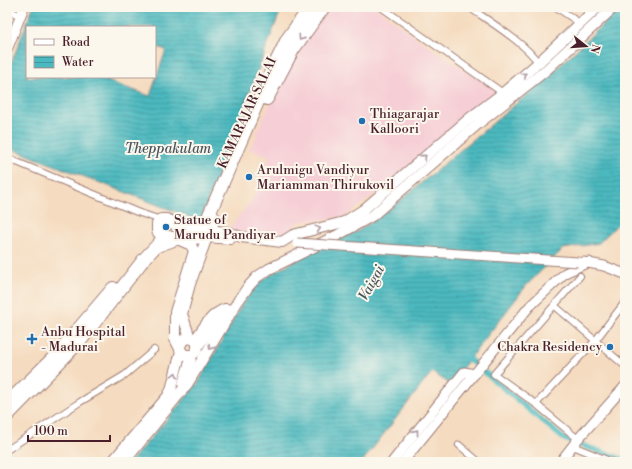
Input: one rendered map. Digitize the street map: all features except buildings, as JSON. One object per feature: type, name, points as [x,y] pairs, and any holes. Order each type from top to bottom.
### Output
[{"type":"highway","name":"KAMARAJAR SALAI","points":[[205,232],[205,224],[270,74],[287,39],[310,7]]},
{"type":"highway","name":"KAMARAJAR SALAI","points":[[205,232],[259,113],[292,50],[324,7]]},
{"type":"highway","points":[[167,236],[157,226],[167,222],[188,229],[205,232]]},
{"type":"highway","points":[[7,416],[82,339],[144,259],[167,236],[205,232]]},
{"type":"highway","points":[[7,403],[56,355],[167,236]]},
{"type":"main road","points":[[124,462],[188,383],[238,301],[248,287],[258,277],[372,216],[479,122],[545,71],[614,7]]},
{"type":"main road","points":[[180,392],[194,345],[182,314],[205,232],[231,233],[241,237],[282,242],[293,235],[344,222],[363,210],[470,118],[503,93],[595,10]]},
{"type":"main road","points":[[586,34],[595,10]]},
{"type":"main road","points":[[167,236],[191,245],[194,249],[175,312],[175,339],[185,355],[194,345],[211,318],[221,310],[238,301]]},
{"type":"main road","points":[[112,462],[168,396],[171,390],[183,340],[194,345]]},
{"type":"street","points":[[381,7],[503,93]]},
{"type":"street","points":[[469,7],[512,38],[534,56],[538,63]]},
{"type":"street","points":[[556,7],[581,24]]},
{"type":"street","points":[[7,9],[22,11],[7,50]]},
{"type":"street","points":[[7,158],[137,212],[167,222]]},
{"type":"street","points":[[282,242],[589,262],[625,274]]},
{"type":"street","points":[[403,462],[529,307],[565,273],[589,262]]},
{"type":"street","points":[[580,276],[494,374],[536,404],[575,443],[612,462]]},
{"type":"street","points":[[536,404],[595,341],[625,302]]},
{"type":"street","points":[[555,306],[625,366]]},
{"type":"street","points":[[7,450],[80,402],[125,375],[154,350]]},
{"type":"street","points":[[392,462],[464,372],[479,369]]},
{"type":"street","points":[[560,462],[625,386]]},
{"type":"street","points":[[459,445],[479,462]]},
{"type":"shaded area","name":"Thiagarajar Kalloori","points":[[328,7],[375,7],[422,42],[500,93],[380,191],[344,217],[296,222],[294,228],[283,235],[233,232],[229,228],[254,198],[269,156],[249,149],[258,134],[256,133],[297,47]]},
{"type":"water","name":"Theppakulam","points":[[33,7],[282,7],[200,221],[7,147],[7,74]]},
{"type":"water","name":"Vaigai","points":[[621,7],[625,7],[625,217],[599,243],[563,249],[526,286],[450,384],[432,372],[362,462],[130,462],[198,383],[244,301],[257,285],[267,277],[305,254],[358,231],[390,209],[547,78]]},
{"type":"waterway","points":[[464,355],[564,439],[625,460]]},
{"type":"place","name":"Thiagarajar Kalloori","points":[[362,121]]},
{"type":"place","name":"Arulmigu Vandiyur Mariamman Thirukovil","points":[[249,177]]},
{"type":"place","name":"Statue of Marudu Pandiyar","points":[[166,227]]},
{"type":"place","name":"Anbu Hospital - Madurai","points":[[32,339]]},
{"type":"place","name":"Chakra Residency","points":[[610,347]]}]
